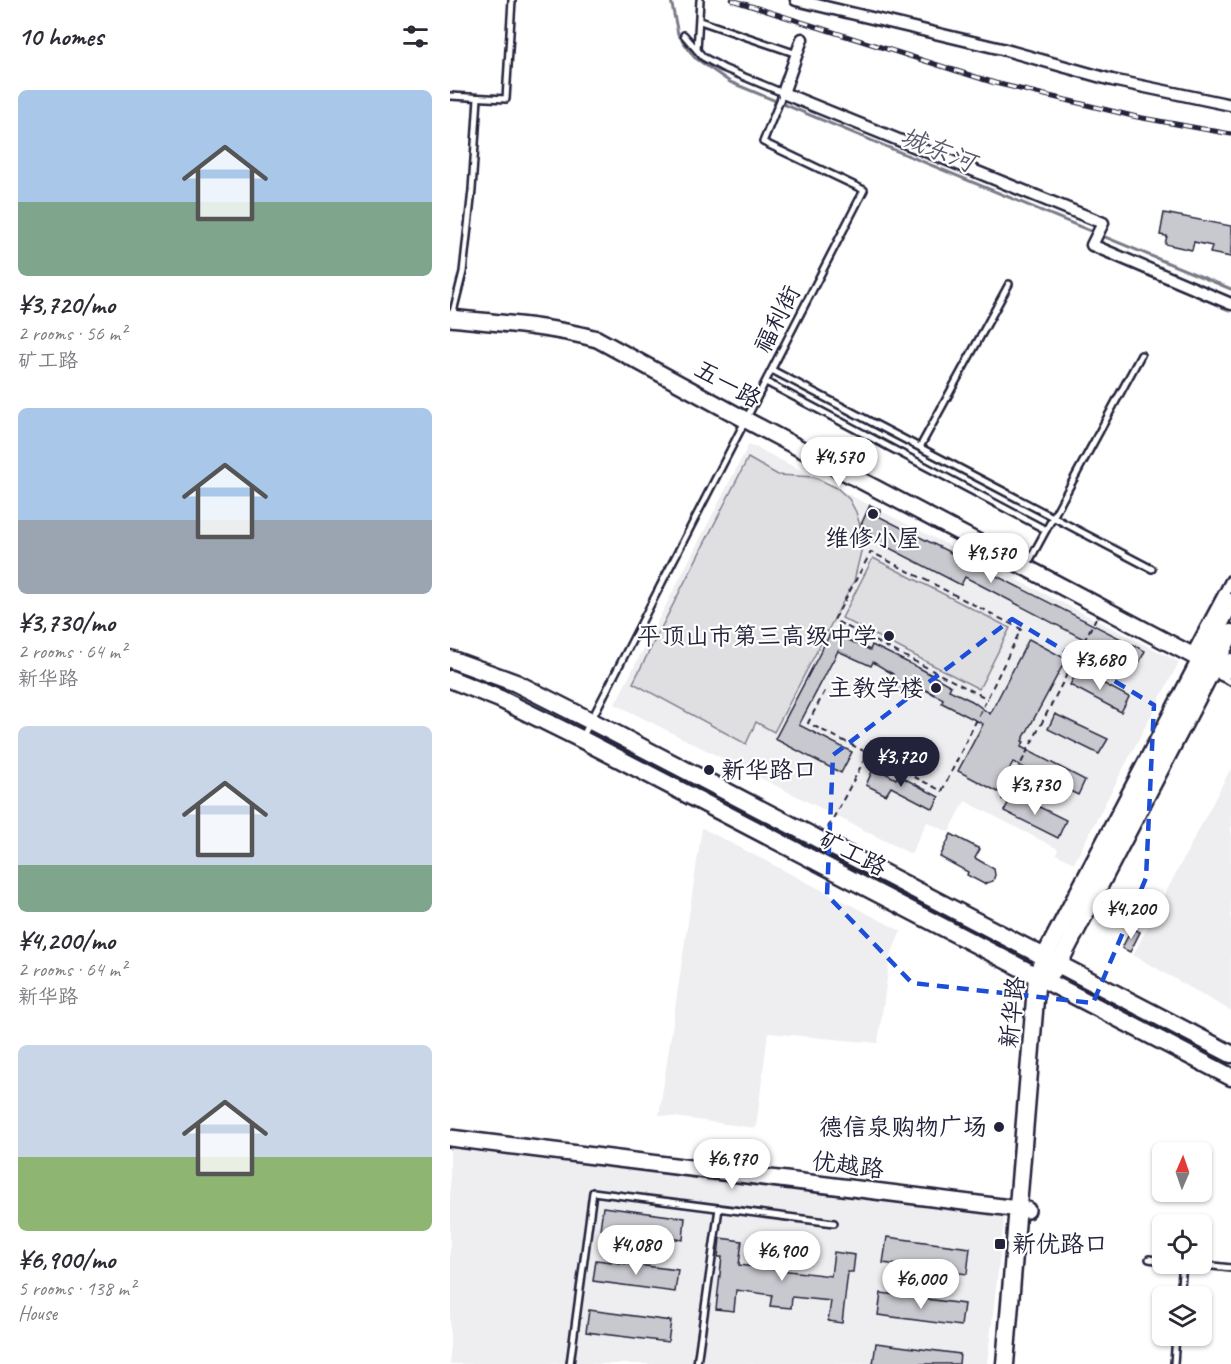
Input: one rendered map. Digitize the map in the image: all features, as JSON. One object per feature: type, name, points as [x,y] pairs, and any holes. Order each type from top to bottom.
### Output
[{"type":"main road","name":"新华路","points":[[1214,666],[1231,602]]},
{"type":"main road","name":"新华路","points":[[1012,1364],[1042,977],[1231,633]]},
{"type":"main road","name":"矿工路","points":[[450,659],[516,683],[1231,1054]]},
{"type":"main road","name":"矿工路","points":[[450,679],[500,699],[581,739],[1231,1077]]},
{"type":"main road","name":"新华路","points":[[1005,1364],[1023,1210]]},
{"type":"street","points":[[796,0],[1002,49],[1112,80],[1231,105]]},
{"type":"street","points":[[802,39],[783,93],[1103,223],[1092,245],[1231,304]]},
{"type":"street","name":"五一路","points":[[451,318],[552,329],[597,339],[1214,666]]},
{"type":"street","points":[[1214,666],[1231,581]]},
{"type":"street","name":"优越路","points":[[450,1138],[1023,1210]]},
{"type":"lane","points":[[450,96],[506,99],[512,0]]},
{"type":"lane","points":[[697,50],[700,0]]},
{"type":"lane","points":[[700,21],[797,54]]},
{"type":"lane","points":[[684,34],[703,57],[723,68],[783,93]]},
{"type":"lane","name":"福利街","points":[[581,739],[864,190],[763,142],[783,93]]},
{"type":"lane","points":[[451,318],[463,272],[472,190],[478,98]]},
{"type":"lane","points":[[920,447],[1009,284]]},
{"type":"lane","points":[[1026,567],[1141,355]]},
{"type":"lane","points":[[772,370],[1152,569]]},
{"type":"lane","points":[[766,382],[1046,530]]},
{"type":"lane","points":[[570,1364],[593,1192],[834,1223]]},
{"type":"lane","points":[[697,1364],[718,1208]]},
{"type":"lane","points":[[1212,1266],[1231,1268]]},
{"type":"lane","points":[[1173,1364],[1175,1346]]},
{"type":"path","points":[[825,691],[808,723],[942,791],[988,699],[1021,629],[871,552],[834,620],[988,699]]},
{"type":"path","points":[[1002,800],[1095,619]]},
{"type":"path","points":[[821,841],[868,753]]},
{"type":"highlighted area","points":[[1012,619],[1154,705],[1146,878],[1093,1003],[912,983],[827,895],[833,755]]},
{"type":"shaded area","name":"平顶山市第三高级中学","points":[[749,444],[1179,662],[1074,863],[1056,854],[1058,849],[965,801],[949,832],[927,822],[911,854],[615,704]]},
{"type":"shaded area","points":[[748,458],[778,475],[814,477],[837,488],[849,499],[856,512],[864,539],[854,581],[774,732],[756,722],[746,744],[633,683]]},
{"type":"shaded area","points":[[873,558],[1010,628],[979,689],[842,618]]},
{"type":"shaded area","points":[[1231,770],[1231,1011],[1133,955]]},
{"type":"shaded area","points":[[702,828],[901,931],[890,957],[878,1043],[768,1033],[756,1128],[659,1115]]},
{"type":"shaded area","points":[[450,1146],[1005,1212],[987,1364],[450,1364]]},
{"type":"building","points":[[1164,213],[1231,226],[1231,257],[1210,253],[1212,246],[1194,242],[1192,250],[1165,244],[1167,236],[1160,235]]},
{"type":"building","points":[[870,505],[881,510],[878,516],[1145,651],[1137,667],[965,577],[961,585],[868,537],[871,532],[860,527]]},
{"type":"building","points":[[831,632],[870,650],[872,645],[923,670],[951,686],[949,690],[972,701],[990,714],[1029,639],[1066,659],[1022,741],[1024,742],[1021,747],[1085,780],[1078,795],[1013,762],[998,792],[958,771],[983,724],[942,703],[943,699],[916,685],[910,697],[889,686],[893,674],[873,662],[871,666],[838,651],[799,725],[852,752],[841,773],[775,739]]},
{"type":"building","points":[[1078,670],[1129,697],[1121,712],[1070,685]]},
{"type":"building","points":[[1055,714],[1108,739],[1099,754],[1048,729]]},
{"type":"building","points":[[874,767],[896,779],[898,775],[939,797],[933,809],[891,787],[886,795],[866,785]]},
{"type":"building","points":[[1013,794],[1066,820],[1058,838],[1004,811]]},
{"type":"building","points":[[951,834],[980,849],[975,858],[994,869],[993,881],[984,884],[967,875],[968,872],[940,857]]},
{"type":"building","points":[[1132,928],[1140,932],[1130,952],[1122,948]]},
{"type":"building","points":[[603,1207],[685,1218],[683,1240],[600,1229]]},
{"type":"building","points":[[887,1237],[970,1248],[967,1274],[883,1263]]},
{"type":"building","points":[[720,1238],[742,1241],[739,1265],[831,1276],[834,1252],[855,1255],[853,1272],[848,1272],[842,1323],[828,1321],[831,1301],[792,1297],[791,1308],[770,1306],[772,1295],[736,1290],[734,1311],[716,1309],[722,1257],[718,1257]]},
{"type":"building","points":[[596,1260],[678,1270],[675,1292],[593,1281]]},
{"type":"building","points":[[881,1293],[964,1304],[961,1326],[878,1315]]},
{"type":"building","points":[[589,1310],[671,1321],[668,1342],[586,1332]]},
{"type":"building","points":[[876,1343],[960,1354],[959,1364],[873,1364]]},
{"type":"waterway","name":"城东河","points":[[671,0],[678,34],[694,57],[730,82],[1231,289]]},
{"type":"railway","points":[[732,0],[995,83],[1137,117],[1231,134]]},
{"type":"place","name":"维修小屋","points":[[873,514]]},
{"type":"place","name":"平顶山市第三高级中学","points":[[889,636]]},
{"type":"place","name":"主教学楼","points":[[936,688]]},
{"type":"place","name":"新华路口","points":[[709,770]]},
{"type":"place","name":"德信泉购物广场","points":[[999,1127]]},
{"type":"place","name":"新优路口","points":[[1000,1244]]}]
